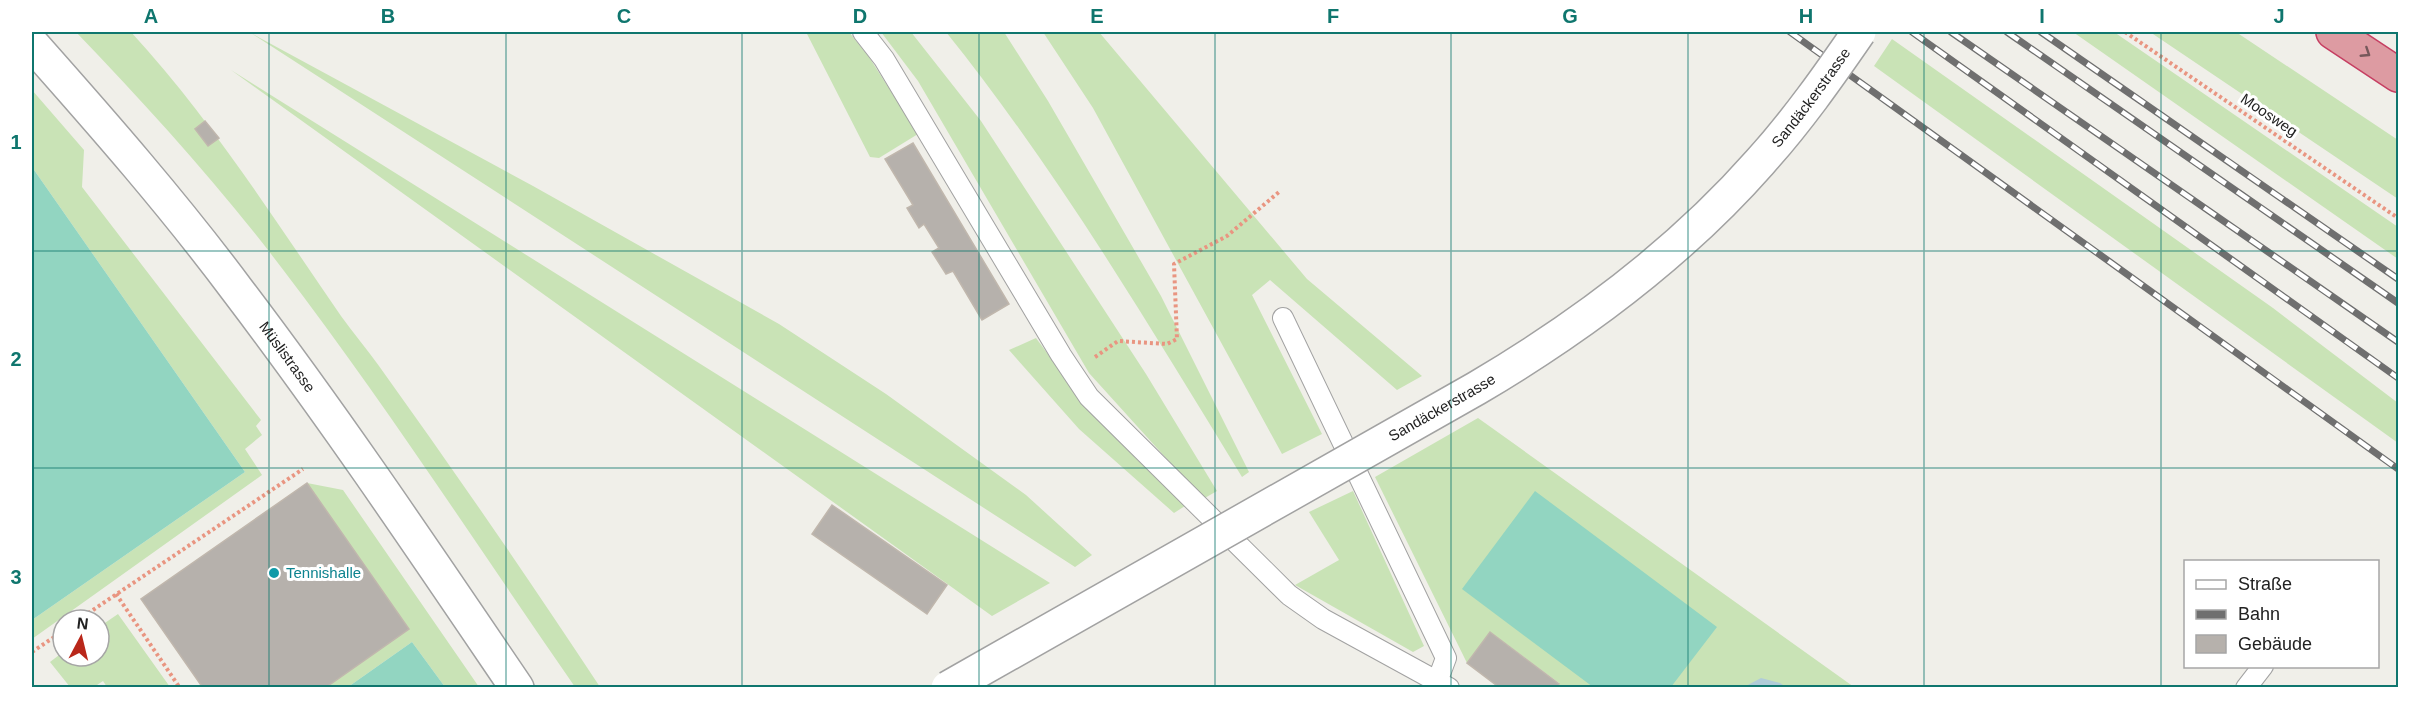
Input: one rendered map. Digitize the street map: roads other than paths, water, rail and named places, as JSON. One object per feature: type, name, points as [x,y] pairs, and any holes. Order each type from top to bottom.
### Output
[{"type":"highway","points":[[2333,32],[2398,75]]},
{"type":"street","name":"Sandäckerstrasse","points":[[948,687],[1477,388],[1519,363],[1591,314],[1649,270],[1734,190],[1809,102],[1859,32]]},
{"type":"street","name":"Müslistrasse","points":[[32,44],[112,134],[237,289],[337,425],[517,687]]},
{"type":"lane","points":[[862,32],[884,59],[1061,355],[1089,397],[1289,595],[1323,619],[1443,685],[1446,658],[1283,318]]},
{"type":"lane","points":[[2246,687],[2261,668]]},
{"type":"water","points":[[1761,678],[1780,683],[1786,687],[1744,687]]},
{"type":"railway","points":[[1790,32],[2398,469]]},
{"type":"railway","points":[[1912,32],[2398,378]]},
{"type":"railway","points":[[1951,32],[2398,342]]},
{"type":"railway","points":[[2007,32],[2398,303]]},
{"type":"railway","points":[[2041,32],[2398,279]]},
{"type":"place","name":"Tennishalle","points":[[274,573]]}]
